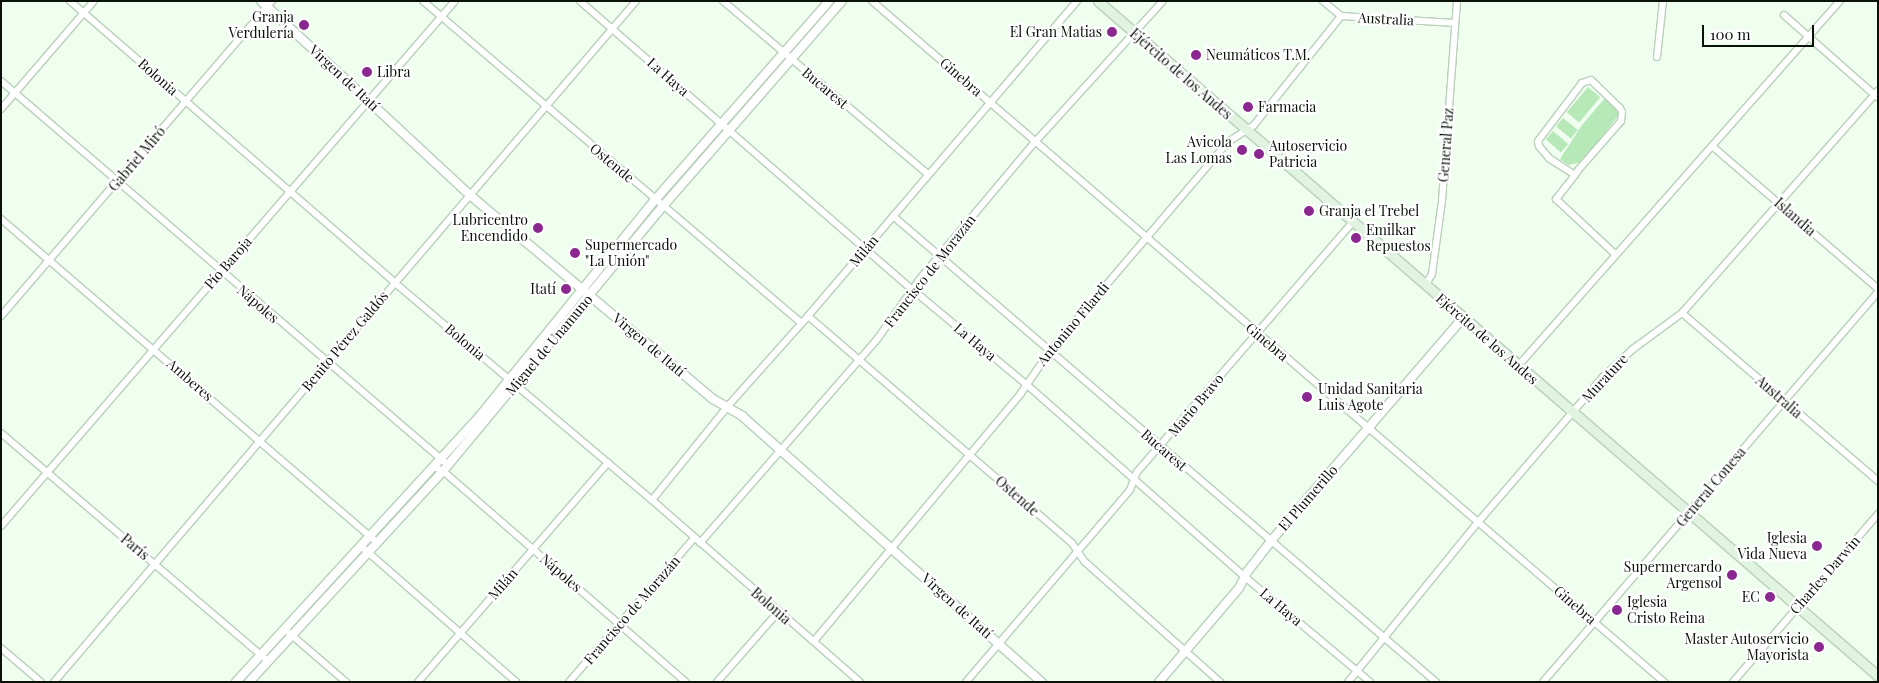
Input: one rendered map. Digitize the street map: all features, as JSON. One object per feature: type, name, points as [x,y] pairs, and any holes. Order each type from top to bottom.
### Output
[{"type":"main road","name":"Ejército de los Andes","points":[[1098,1],[1572,414],[1878,676]]},
{"type":"street","name":"Bolonia","points":[[70,1],[395,283],[652,500],[860,682]]},
{"type":"street","points":[[1,109],[94,1]]},
{"type":"street","name":"Virgen de Itatí","points":[[261,1],[270,4],[368,100],[471,196],[713,399],[742,416],[781,449],[892,546],[1042,682]]},
{"type":"street","name":"Ostende","points":[[423,1],[802,323]]},
{"type":"street","name":"Pío Baroja","points":[[1,526],[368,100],[456,1]]},
{"type":"street","name":"La Haya","points":[[580,1],[913,290],[1026,384],[1245,577],[1370,682]]},
{"type":"street","name":"Benito Pérez Galdós","points":[[54,682],[636,1]]},
{"type":"street","name":"Bucarest","points":[[723,1],[928,174]]},
{"type":"street","name":"Miguel de Unamuno","points":[[236,682],[480,417],[656,200],[828,1]]},
{"type":"street","name":"Miguel de Unamuno","points":[[249,682],[369,554],[446,468],[663,206],[842,1]]},
{"type":"street","name":"Ginebra","points":[[872,1],[1145,238],[1368,429],[1479,521],[1664,682]]},
{"type":"street","name":"Milán","points":[[652,500],[727,407],[802,323],[1077,1]]},
{"type":"street","name":"Francisco de Morazán","points":[[700,543],[858,360],[939,256],[1035,142],[1163,1]]},
{"type":"street","name":"Australia","points":[[1323,1],[1341,16],[1455,23]]},
{"type":"street","name":"General Paz","points":[[1425,286],[1432,274],[1442,201],[1457,1]]},
{"type":"street","points":[[1657,57],[1663,1]]},
{"type":"street","points":[[1518,366],[1840,1]]},
{"type":"street","name":"Gabriel Miró","points":[[1,316],[270,4]]},
{"type":"street","points":[[1784,15],[1877,94]]},
{"type":"street","name":"Antonino Filardi","points":[[814,641],[969,455],[1050,351],[1145,238],[1228,142],[1254,125],[1341,16]]},
{"type":"street","points":[[1575,175],[1549,158],[1539,146],[1538,141],[1582,82],[1591,80],[1620,108],[1623,116],[1620,123],[1556,199],[1616,254]]},
{"type":"street","name":"Nápoles","points":[[1,81],[441,461],[446,468],[533,549],[686,682]]},
{"type":"street","name":"Murature","points":[[1348,682],[1479,521],[1603,377],[1625,356],[1682,313],[1877,94]]},
{"type":"street","name":"Islandia","points":[[1712,146],[1878,291]]},
{"type":"street","name":"Bucarest","points":[[893,216],[1436,682]]},
{"type":"street","name":"Amberes","points":[[1,219],[378,543]]},
{"type":"street","name":"Mario Bravo","points":[[966,682],[1130,490],[1137,472],[1353,222]]},
{"type":"street","name":"General Conesa","points":[[1543,682],[1878,291]]},
{"type":"street","name":"Australia","points":[[1682,313],[1878,481]]},
{"type":"street","name":"Ostende","points":[[808,316],[1072,543],[1086,562],[1220,682]]},
{"type":"street","name":"El Plumerillo","points":[[1159,682],[1239,588],[1249,568],[1271,541],[1463,318]]},
{"type":"street","name":"París","points":[[1,433],[268,661]]},
{"type":"street","name":"Milán","points":[[418,682],[608,463]]},
{"type":"street","name":"Nápoles","points":[[435,467],[446,468]]},
{"type":"street","name":"Charles Darwin","points":[[1732,682],[1878,514]]},
{"type":"street","name":"Francisco de Morazán","points":[[569,682],[694,538]]},
{"type":"street","points":[[362,547],[516,682]]},
{"type":"street","points":[[717,682],[778,612]]},
{"type":"street","points":[[286,629],[346,682]]},
{"type":"street","points":[[1,648],[41,682]]},
{"type":"green space","points":[[1588,87],[1600,97],[1579,123],[1567,112]]},
{"type":"green space","points":[[1606,97],[1619,110],[1618,116],[1582,162],[1568,165],[1560,159],[1582,125]]},
{"type":"green space","points":[[1563,118],[1578,130],[1571,139],[1556,127]]},
{"type":"green space","points":[[1553,131],[1568,144],[1561,152],[1546,139]]},
{"type":"place","name":"Granja Verdulería","points":[[304,25]]},
{"type":"place","name":"El Gran Matias","points":[[1112,32]]},
{"type":"place","name":"Neumáticos T.M.","points":[[1196,55]]},
{"type":"place","name":"Libra","points":[[367,72]]},
{"type":"place","name":"Farmacia","points":[[1248,107]]},
{"type":"place","name":"Avicola Las Lomas","points":[[1242,150]]},
{"type":"place","name":"Autoservicio Patricia","points":[[1259,154]]},
{"type":"place","name":"Granja el Trebel","points":[[1309,211]]},
{"type":"place","name":"Lubricentro Encendido","points":[[538,228]]},
{"type":"place","name":"Emilkar Repuestos","points":[[1356,238]]},
{"type":"place","name":"Supermercado \"La Unión\"","points":[[575,253]]},
{"type":"place","name":"Itatí","points":[[566,289]]},
{"type":"place","name":"Unidad Sanitaria Luis Agote","points":[[1307,397]]},
{"type":"place","name":"Iglesia Vida Nueva","points":[[1817,546]]},
{"type":"place","name":"Supermercardo Argensol","points":[[1732,575]]},
{"type":"place","name":"EC","points":[[1770,597]]},
{"type":"place","name":"Iglesia Cristo Reina","points":[[1617,610]]},
{"type":"place","name":"Master Autoservicio Mayorista","points":[[1819,647]]}]
